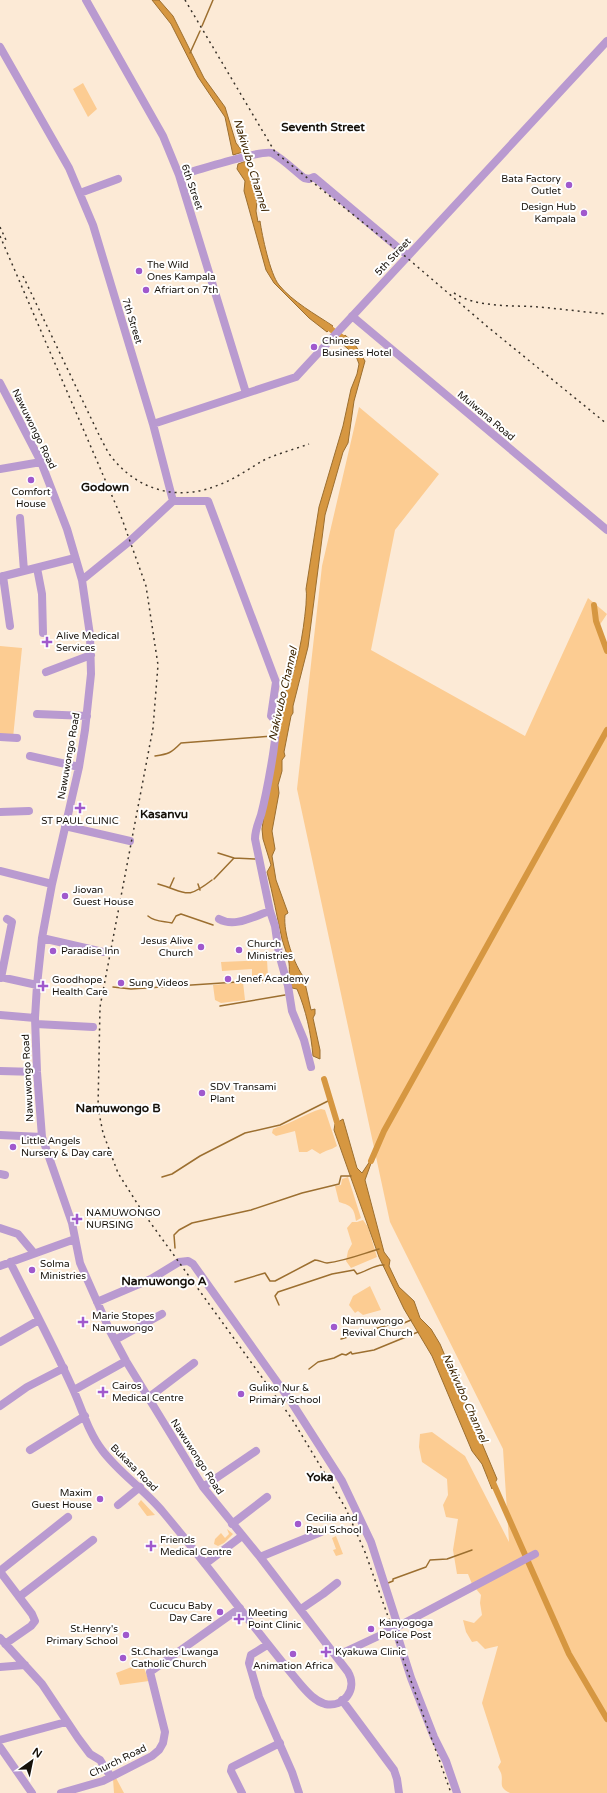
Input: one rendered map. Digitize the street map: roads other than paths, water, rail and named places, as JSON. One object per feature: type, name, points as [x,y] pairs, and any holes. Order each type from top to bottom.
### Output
[{"type":"street","name":"6th Street","points":[[86,0],[163,136],[179,175],[246,394]]},
{"type":"street","name":"5th Street","points":[[153,424],[296,377],[607,41]]},
{"type":"street","name":"7th Street","points":[[0,47],[69,168],[93,225],[153,424],[173,501]]},
{"type":"street","points":[[179,175],[265,152],[272,153],[304,178],[309,179],[314,177],[408,256]]},
{"type":"street","points":[[80,193],[118,179]]},
{"type":"street","name":"Mulwana Road","points":[[352,316],[607,530]]},
{"type":"street","name":"Nawuwongo Road","points":[[0,383],[41,462],[67,529],[82,580],[90,635],[91,674],[87,716],[79,768],[52,884],[42,938],[36,985],[35,1021],[37,1072],[42,1137],[72,1223],[80,1263],[96,1302],[126,1361],[203,1487],[301,1609],[348,1672],[352,1682],[352,1689],[348,1696],[342,1700]]},
{"type":"street","points":[[0,469],[41,462]]},
{"type":"street","points":[[82,580],[130,542],[173,501],[208,501],[276,682],[271,716],[275,721],[276,734],[266,789],[255,833],[292,1011],[304,1040],[311,1067]]},
{"type":"street","points":[[20,518],[24,571]]},
{"type":"street","points":[[10,626],[1,576],[75,558]]},
{"type":"street","points":[[38,568],[42,588],[43,633]]},
{"type":"street","points":[[46,672],[91,655]]},
{"type":"street","points":[[37,714],[87,716]]},
{"type":"street","points":[[0,737],[17,738]]},
{"type":"street","points":[[30,756],[79,768]]},
{"type":"street","points":[[0,812],[29,811]]},
{"type":"street","points":[[65,826],[130,841]]},
{"type":"street","points":[[0,871],[52,884]]},
{"type":"street","points":[[219,919],[227,924],[270,911]]},
{"type":"street","points":[[7,918],[12,922],[1,977],[36,985]]},
{"type":"street","points":[[42,938],[103,952]]},
{"type":"street","points":[[0,1015],[35,1021],[93,1027]]},
{"type":"street","points":[[0,1071],[37,1072]]},
{"type":"street","points":[[0,1134],[42,1137]]},
{"type":"street","points":[[0,1228],[18,1234],[34,1253]]},
{"type":"street","points":[[0,1266],[75,1239]]},
{"type":"street","points":[[96,1302],[151,1279],[179,1262],[188,1261],[193,1264],[292,1403],[342,1481],[371,1542],[397,1627],[410,1678],[434,1737],[446,1760],[457,1793]]},
{"type":"street","name":"Bukasa Road","points":[[10,1262],[64,1368],[94,1437],[102,1450],[164,1513],[240,1608],[267,1645],[315,1699],[324,1704],[330,1704],[342,1700]]},
{"type":"street","points":[[115,1340],[162,1314]]},
{"type":"street","points":[[0,1342],[39,1320]]},
{"type":"street","points":[[74,1390],[126,1361]]},
{"type":"street","points":[[148,1398],[194,1363]]},
{"type":"street","points":[[0,1406],[27,1387],[64,1368]]},
{"type":"street","points":[[30,1450],[85,1416]]},
{"type":"street","points":[[203,1487],[256,1451]]},
{"type":"street","points":[[118,1505],[140,1487]]},
{"type":"street","points":[[232,1524],[267,1497]]},
{"type":"street","points":[[68,1517],[1,1570],[1,1574],[32,1614],[35,1621],[31,1626],[3,1641],[42,1684],[66,1722],[90,1754],[100,1760],[111,1777]]},
{"type":"street","points":[[260,1557],[321,1532]]},
{"type":"street","points":[[205,1564],[242,1536]]},
{"type":"street","points":[[19,1597],[93,1540]]},
{"type":"street","points":[[336,1656],[383,1634],[392,1627],[397,1627],[534,1554]]},
{"type":"street","points":[[301,1609],[337,1583]]},
{"type":"street","name":"Church Road","points":[[61,1793],[96,1784],[152,1756],[163,1743],[165,1738],[164,1727],[150,1672],[240,1608]]},
{"type":"street","points":[[267,1645],[251,1655],[249,1663],[259,1696],[300,1793]]},
{"type":"street","points":[[0,1667],[25,1665]]},
{"type":"street","points":[[342,1700],[394,1770],[399,1793]]},
{"type":"street","points":[[0,1740],[66,1722]]},
{"type":"street","points":[[242,1793],[231,1771],[233,1765],[280,1743]]},
{"type":"street","points":[[0,1747],[32,1793]]},
{"type":"waterway","points":[[202,26],[213,0]]},
{"type":"waterway","points":[[190,53],[200,31]]},
{"type":"waterway","points":[[324,324],[348,342]]},
{"type":"waterway","points":[[594,605],[596,621],[607,651]]},
{"type":"waterway","points":[[371,1161],[384,1131],[607,730]]},
{"type":"waterway","points":[[155,756],[164,755],[175,749],[181,743],[272,736]]},
{"type":"waterway","points":[[218,853],[234,858]]},
{"type":"waterway","points":[[214,879],[234,858],[255,859]]},
{"type":"waterway","points":[[170,887],[174,878]]},
{"type":"waterway","points":[[158,884],[181,892],[191,893],[203,887],[212,880]]},
{"type":"waterway","points":[[198,884],[200,890]]},
{"type":"waterway","points":[[148,916],[156,920],[172,923],[176,916],[181,914],[213,925]]},
{"type":"waterway","points":[[113,987],[131,989],[283,979]]},
{"type":"waterway","points":[[220,1006],[285,995]]},
{"type":"waterway","name":"Nakivubo Channel","points":[[324,1079],[339,1129]]},
{"type":"waterway","points":[[162,1177],[172,1174],[200,1156],[245,1133],[280,1125],[330,1100]]},
{"type":"waterway","points":[[175,1248],[174,1235],[179,1230],[192,1223],[251,1210],[302,1193],[339,1184],[341,1176],[351,1176]]},
{"type":"waterway","points":[[235,1282],[265,1273],[270,1281],[275,1281],[315,1260],[326,1263],[334,1262],[379,1249]]},
{"type":"waterway","points":[[279,1305],[275,1296],[278,1292],[332,1274],[354,1270],[357,1274],[377,1266],[384,1265]]},
{"type":"waterway","points":[[341,1339],[411,1320]]},
{"type":"waterway","points":[[309,1369],[318,1362],[334,1358],[342,1354],[346,1355],[351,1352],[352,1354],[374,1350],[418,1332]]},
{"type":"waterway","name":"Nakivubo Channel","points":[[491,1478],[569,1654],[607,1719]]},
{"type":"waterway","points":[[388,1583],[393,1581],[393,1579],[426,1567],[430,1560],[447,1559],[472,1550]]},
{"type":"railway","points":[[185,0],[275,152],[406,257],[489,328],[607,424]]},
{"type":"railway","points":[[0,227],[6,240]]},
{"type":"railway","points":[[0,236],[122,519],[146,586],[158,665],[153,728],[100,1007],[98,1108],[103,1133],[118,1173],[142,1211],[292,1419],[345,1507],[365,1552],[451,1793]]},
{"type":"railway","points":[[23,276],[106,449],[112,458],[137,480],[150,487],[163,491],[177,493],[192,492],[221,484],[233,479],[266,459],[309,444]]},
{"type":"railway","points":[[454,293],[473,301],[495,305],[539,307],[607,314]]},
{"type":"place","name":"Bata Factory Outlet","points":[[569,185]]},
{"type":"place","name":"Design Hub Kampala","points":[[584,213]]},
{"type":"place","name":"The Wild Ones Kampala","points":[[139,271]]},
{"type":"place","name":"Afriart on 7th","points":[[146,290]]},
{"type":"place","name":"Chinese Business Hotel","points":[[314,347]]},
{"type":"place","name":"Comfort House","points":[[31,480]]},
{"type":"place","name":"Alive Medical Services","points":[[47,642]]},
{"type":"place","name":"ST PAUL CLINIC","points":[[80,808]]},
{"type":"place","name":"Jiovan Guest House","points":[[65,896]]},
{"type":"place","name":"Jesus Alive Church","points":[[201,947]]},
{"type":"place","name":"Church Ministries","points":[[239,950]]},
{"type":"place","name":"Paradise Inn","points":[[53,951]]},
{"type":"place","name":"Jenef Academy","points":[[228,979]]},
{"type":"place","name":"Sung Videos","points":[[121,983]]},
{"type":"place","name":"Goodhope Health Care","points":[[43,986]]},
{"type":"place","name":"SDV Transami Plant","points":[[202,1093]]},
{"type":"place","name":"Little Angels Nursery & Day care","points":[[13,1147]]},
{"type":"place","name":"NAMUWONGO NURSING","points":[[77,1219]]},
{"type":"place","name":"Solma Ministries","points":[[32,1270]]},
{"type":"place","name":"Marie Stopes Namuwongo","points":[[83,1322]]},
{"type":"place","name":"Namuwongo Revival Church","points":[[334,1327]]},
{"type":"place","name":"Cairos Medical Centre","points":[[103,1392]]},
{"type":"place","name":"Guliko Nur & Primary School","points":[[241,1394]]},
{"type":"place","name":"Maxim Guest House","points":[[100,1499]]},
{"type":"place","name":"Cecilia and Paul School","points":[[298,1524]]},
{"type":"place","name":"Friends Medical Centre","points":[[151,1546]]},
{"type":"place","name":"Cucucu Baby Day Care","points":[[220,1612]]},
{"type":"place","name":"Meeting Point Clinic","points":[[239,1619]]},
{"type":"place","name":"Kanyogoga Police Post","points":[[371,1629]]},
{"type":"place","name":"St.Henry's Primary School","points":[[126,1635]]},
{"type":"place","name":"Kyakuwa Clinic","points":[[326,1652]]},
{"type":"place","name":"Animation Africa","points":[[293,1654]]},
{"type":"place","name":"St.Charles Lwanga Catholic Church","points":[[123,1658]]},
{"type":"district","name":"Seventh Street","points":[[323,127]]},
{"type":"district","name":"Godown","points":[[105,487]]},
{"type":"district","name":"Kasanvu","points":[[164,814]]},
{"type":"district","name":"Namuwongo B","points":[[118,1108]]},
{"type":"district","name":"Namuwongo A","points":[[164,1281]]},
{"type":"district","name":"Yoka","points":[[320,1477]]}]
